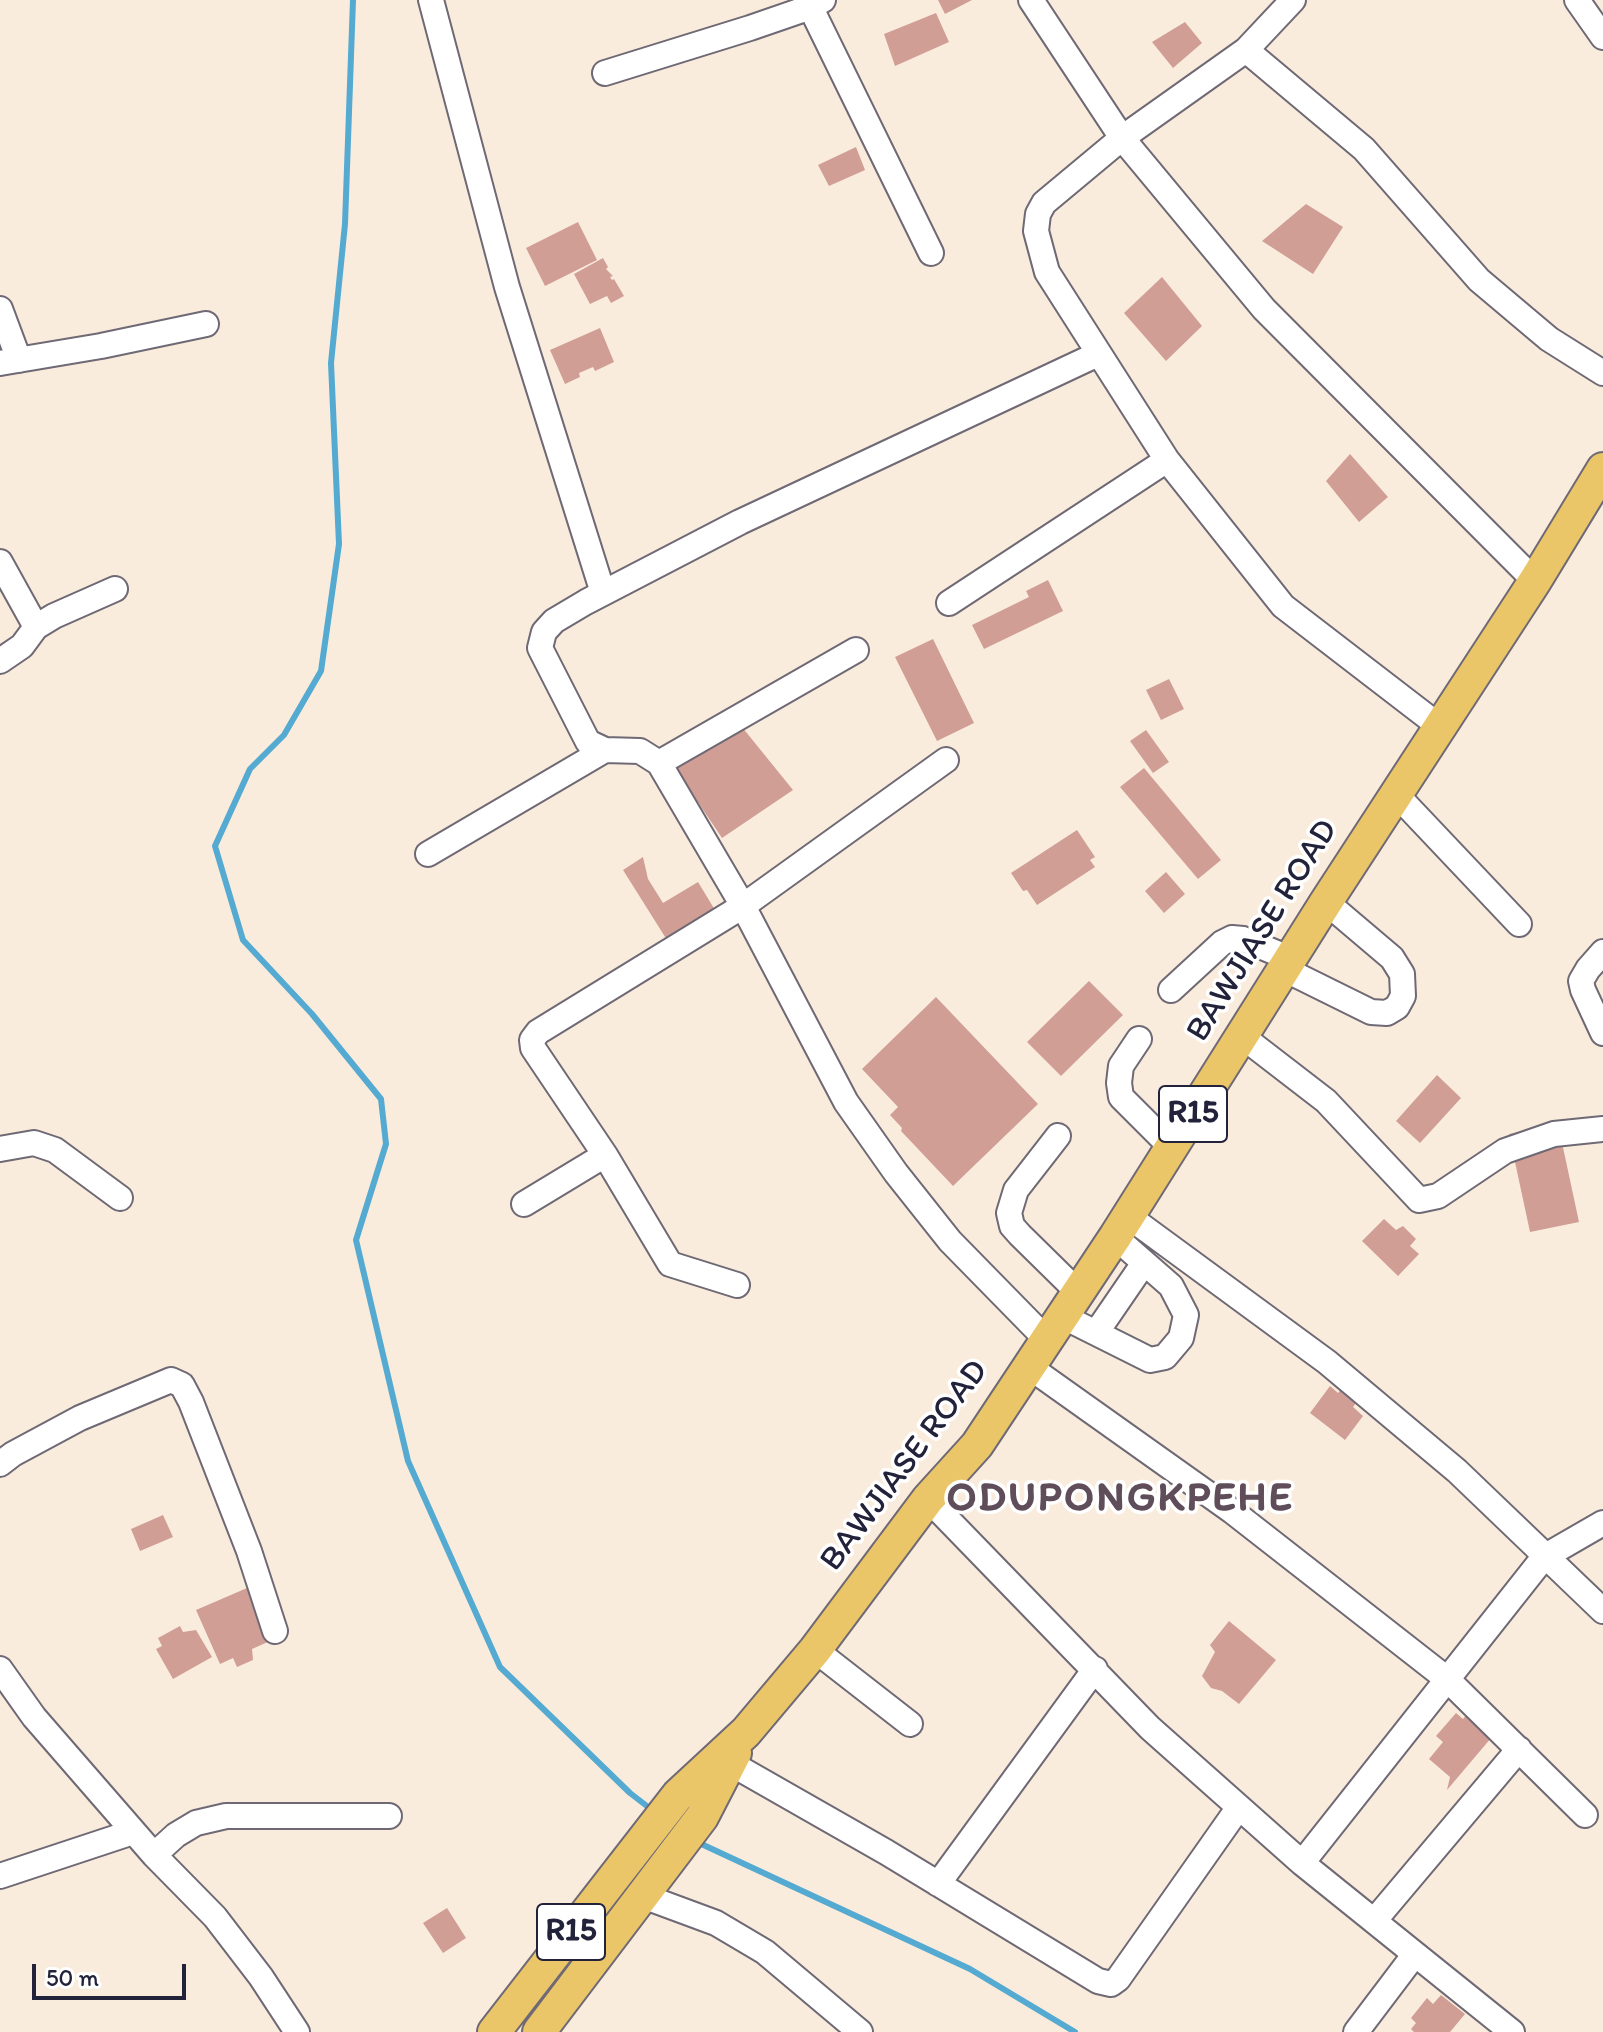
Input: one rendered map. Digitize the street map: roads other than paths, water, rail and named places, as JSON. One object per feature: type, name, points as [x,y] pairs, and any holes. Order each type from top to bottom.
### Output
[{"type":"main road","name":"BAWJIASE ROAD","points":[[494,2032],[678,1795],[746,1732],[815,1650],[928,1499],[977,1445],[1122,1227],[1395,793],[1535,581],[1603,469]]},
{"type":"main road","name":"BAWJIASE ROAD","points":[[539,2032],[702,1817],[746,1732]]},
{"type":"street","points":[[431,0],[507,287],[603,593]]},
{"type":"street","points":[[1031,0],[1122,138],[1264,309],[1535,581]]},
{"type":"street","points":[[1293,0],[1246,50],[1122,138],[1044,203],[1038,214],[1036,231],[1047,272],[1167,460],[1283,606],[1439,726]]},
{"type":"street","points":[[1577,0],[1603,37]]},
{"type":"street","points":[[605,73],[814,2],[931,253]]},
{"type":"street","points":[[1246,50],[1364,149],[1479,280],[1549,339],[1603,373]]},
{"type":"street","points":[[0,309],[10,361],[206,324]]},
{"type":"street","points":[[1098,354],[740,522],[603,593],[554,621],[544,632],[540,648],[588,742],[605,750],[640,751],[659,763],[743,906],[846,1102],[896,1173],[950,1241],[1054,1329],[1232,1511],[1447,1679],[1585,1815]]},
{"type":"street","points":[[949,603],[1167,460]]},
{"type":"street","points":[[0,562],[36,627]]},
{"type":"street","points":[[0,661],[22,646],[36,627],[115,589]]},
{"type":"street","points":[[659,763],[856,650]]},
{"type":"street","points":[[428,854],[605,750]]},
{"type":"street","points":[[737,1285],[670,1264],[605,1155],[533,1048],[532,1040],[538,1032],[743,906],[946,760]]},
{"type":"street","points":[[1395,793],[1519,924]]},
{"type":"street","points":[[1171,990],[1222,943],[1232,938],[1243,939],[1371,1012],[1387,1013],[1397,1007],[1403,996],[1402,974],[1392,958],[1326,902]]},
{"type":"street","points":[[1603,952],[1581,981],[1603,1033]]},
{"type":"street","points":[[1243,1037],[1326,1101],[1419,1200],[1438,1196],[1505,1151],[1554,1134],[1603,1129]]},
{"type":"street","points":[[1139,1039],[1121,1066],[1121,1097],[1171,1147]]},
{"type":"street","points":[[1054,1329],[1009,1213],[1016,1190],[1058,1136]]},
{"type":"street","points":[[0,1149],[34,1143],[55,1150],[120,1198]]},
{"type":"street","points":[[524,1204],[605,1155]]},
{"type":"street","points":[[1054,1329],[1096,1333],[1150,1360],[1165,1357],[1181,1338],[1186,1315],[1171,1286],[1144,1263],[1122,1227]]},
{"type":"street","points":[[1122,1227],[1327,1362],[1457,1471],[1603,1611]]},
{"type":"street","points":[[1096,1333],[1144,1263]]},
{"type":"street","points":[[0,1464],[80,1418],[171,1380],[182,1385],[249,1551],[275,1631]]},
{"type":"street","points":[[928,1499],[1150,1728],[1302,1863],[1512,2032]]},
{"type":"street","points":[[1302,1863],[1544,1557],[1603,1523]]},
{"type":"street","points":[[815,1650],[910,1724]]},
{"type":"street","points":[[0,1669],[34,1717],[133,1832],[215,1917],[261,1977],[297,2032]]},
{"type":"street","points":[[938,1884],[1095,1669]]},
{"type":"street","points":[[1374,1921],[1519,1749]]},
{"type":"street","points":[[730,1763],[1098,1981],[1111,1984],[1118,1979],[1239,1807]]},
{"type":"street","points":[[154,1855],[176,1835],[196,1823],[226,1816],[389,1816]]},
{"type":"street","points":[[0,1876],[133,1832]]},
{"type":"street","points":[[643,1896],[716,1923],[765,1952],[860,2032]]},
{"type":"street","points":[[1356,2032],[1415,1954]]},
{"type":"waterway","points":[[353,0],[345,224],[331,363],[339,544],[321,671],[284,735],[250,769],[215,846],[243,940],[312,1014],[381,1099],[386,1144],[356,1240],[408,1461],[500,1667],[630,1793],[652,1810]]},
{"type":"waterway","points":[[697,1842],[970,1969],[1075,2032]]},
{"type":"district","name":"ODUPONGKPEHE","points":[[1120,1499]]}]
